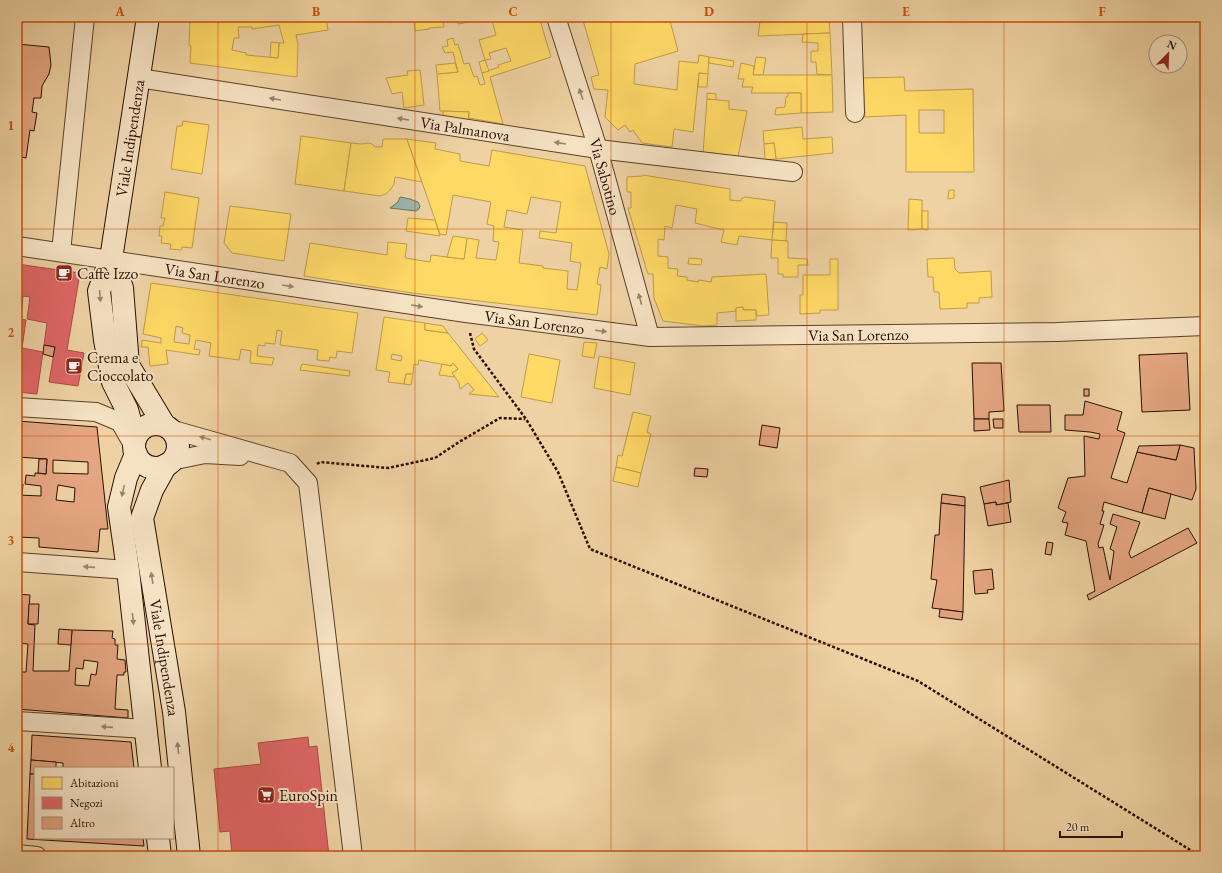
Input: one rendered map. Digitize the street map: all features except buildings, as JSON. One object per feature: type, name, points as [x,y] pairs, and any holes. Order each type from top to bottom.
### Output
[{"type":"main road","name":"Viale Indipendenza","points":[[148,17],[111,260],[99,291],[105,340],[113,382],[127,410],[135,446],[119,507],[128,570],[150,767]]},
{"type":"main road","points":[[111,260],[122,288],[128,365],[167,427],[175,434],[178,441],[176,455],[168,463],[159,467],[152,467],[139,460],[135,446],[138,433],[143,428],[150,425],[157,424],[167,427]]},
{"type":"main road","name":"Viale Indipendenza","points":[[168,463],[152,490],[142,518],[174,712],[189,856]]},
{"type":"main road","points":[[158,839],[160,856]]},
{"type":"street","points":[[61,252],[85,17]]},
{"type":"street","name":"Via Sabotino","points":[[556,17],[598,149],[650,337]]},
{"type":"street","points":[[852,17],[855,113]]},
{"type":"street","name":"Via Palmanova","points":[[139,78],[598,149],[793,172]]},
{"type":"street","name":"Via San Lorenzo","points":[[17,246],[466,313],[650,337],[1057,332],[1205,326]]},
{"type":"street","points":[[17,407],[96,412],[120,422],[135,446]]},
{"type":"street","points":[[167,427],[290,463],[308,483],[353,856]]},
{"type":"street","points":[[168,463],[205,454],[269,458]]},
{"type":"street","points":[[17,562],[128,570]]},
{"type":"street","points":[[17,721],[146,729]]},
{"type":"street","points":[[17,854],[37,856]]},
{"type":"path","points":[[466,313],[474,349],[526,419],[558,472],[590,549],[918,681],[1200,856]]},
{"type":"path","points":[[300,474],[320,462],[388,468],[434,458],[500,418],[526,419]]},
{"type":"shaded area","points":[[400,197],[418,202],[420,206],[419,209],[416,211],[390,208],[398,202]]},
{"type":"place","name":"Caffè Izzo","points":[[64,273]]},
{"type":"place","name":"Crema e Cioccolato","points":[[74,366]]},
{"type":"place","name":"EuroSpin","points":[[266,795]]}]
